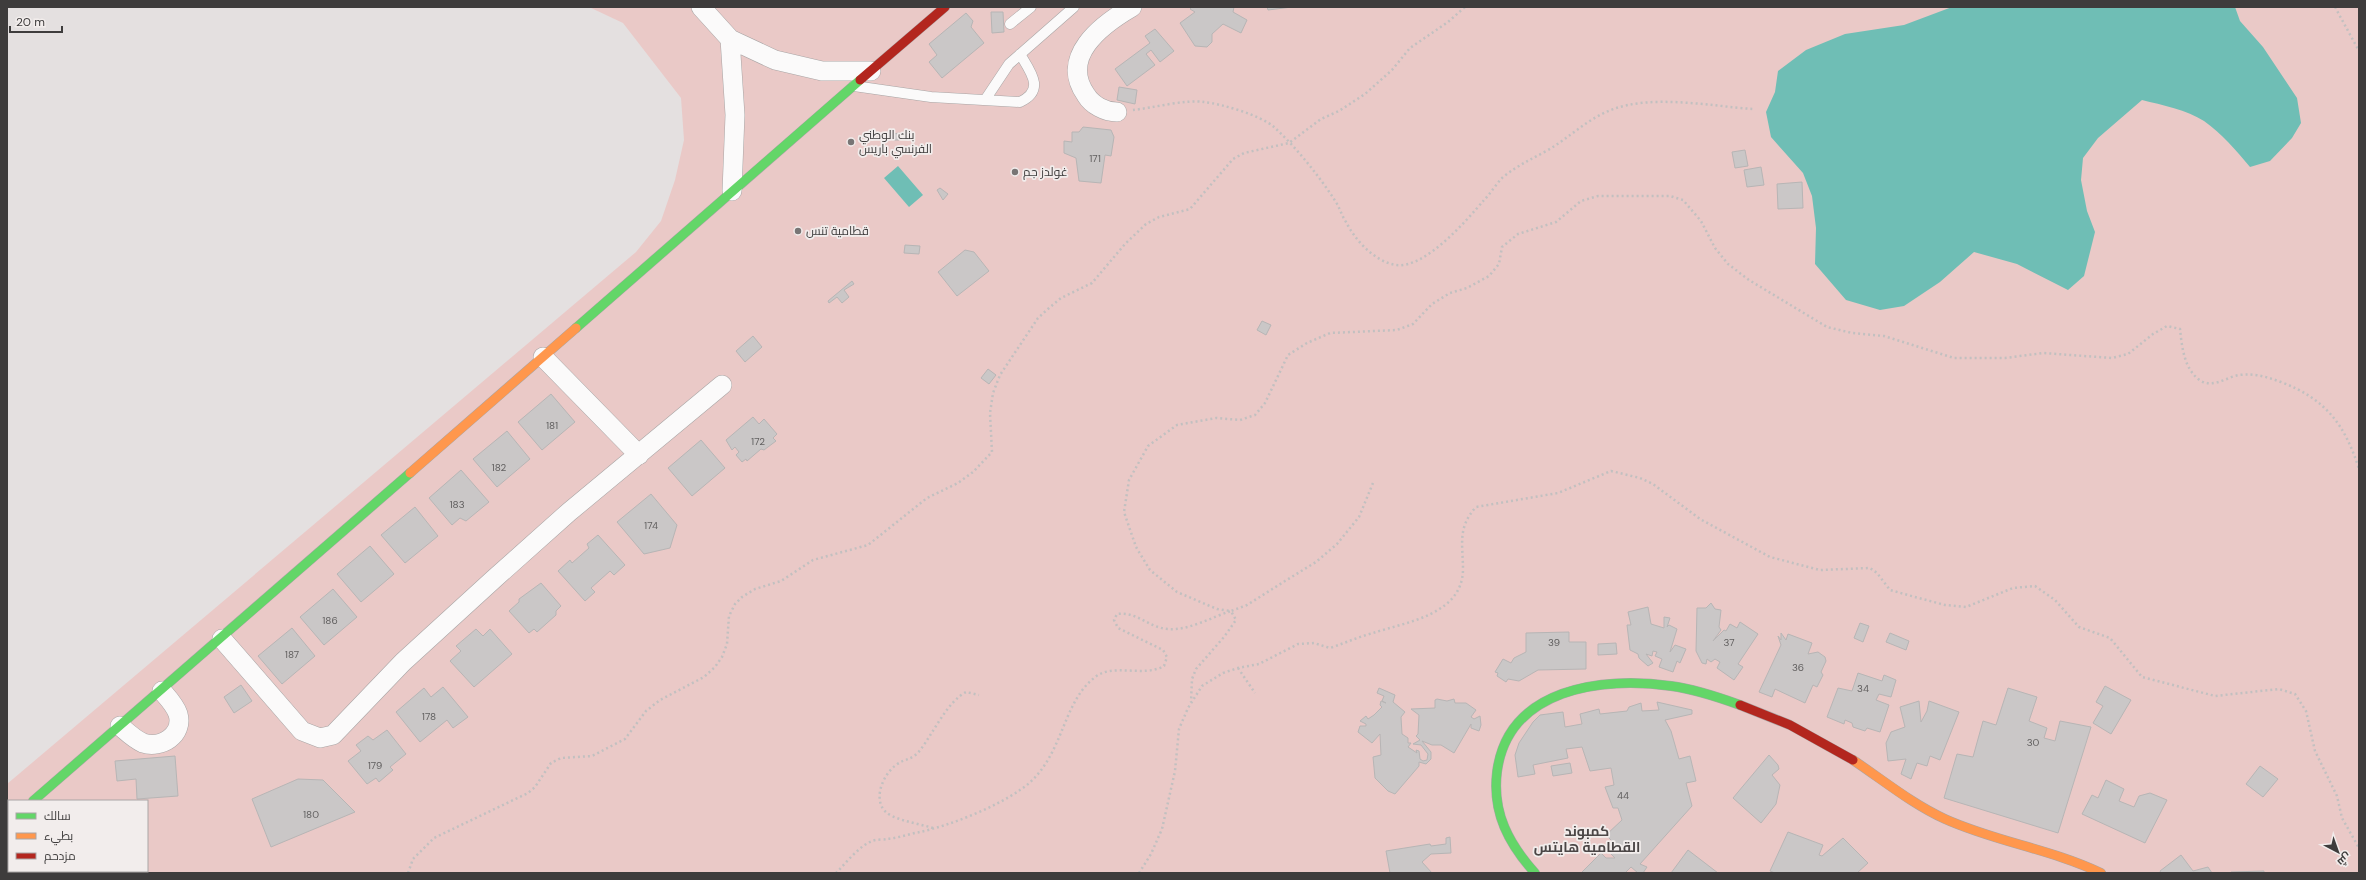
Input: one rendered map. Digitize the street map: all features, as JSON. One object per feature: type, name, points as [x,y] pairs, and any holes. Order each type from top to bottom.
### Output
[{"type":"street","points":[[701,7],[730,39],[763,56],[798,66],[828,71],[871,71]]},
{"type":"street","points":[[34,800],[222,639],[732,191],[946,7]]},
{"type":"street","points":[[1117,112],[1104,110],[1088,99],[1080,87],[1076,73],[1078,58],[1084,45],[1095,34],[1132,7]]},
{"type":"street","points":[[730,39],[735,115],[732,191]]},
{"type":"street","points":[[543,357],[639,455]]},
{"type":"street","points":[[222,639],[302,731],[307,735],[320,738],[333,735],[403,662],[569,512],[722,385]]},
{"type":"street","points":[[1535,873],[1527,866],[1512,845],[1499,817],[1495,785],[1496,765],[1505,740],[1521,719],[1541,702],[1565,692],[1602,684],[1638,683],[1672,687],[1709,696],[1783,723],[1822,740],[1855,761],[1901,795],[1944,818],[1990,835],[2060,855],[2101,873]]},
{"type":"street","points":[[120,726],[143,743],[158,744],[170,738],[178,728],[179,716],[162,690]]},
{"type":"lane","points":[[1010,24],[1030,7]]},
{"type":"lane","points":[[985,100],[1000,75],[1020,54],[1074,7]]},
{"type":"lane","points":[[854,86],[931,97],[1014,103],[1025,100],[1030,96],[1033,90],[1034,79],[1020,54]]},
{"type":"path","points":[[408,873],[413,859],[434,838],[528,793],[535,787],[551,763],[561,758],[592,756],[625,739],[646,711],[660,700],[704,677],[722,657],[727,644],[729,616],[735,604],[742,597],[755,589],[781,581],[813,560],[868,545],[927,498],[958,483],[973,472],[992,452],[990,413],[995,387],[1000,375],[1038,318],[1061,298],[1092,284],[1125,244],[1146,224],[1159,217],[1190,210],[1233,159],[1244,152],[1289,143],[1315,123],[1339,111],[1365,94],[1392,70],[1410,48],[1448,22],[1465,7]]},
{"type":"path","points":[[2335,7],[2359,51]]},
{"type":"path","points":[[1117,112],[1202,101],[1232,107],[1272,126],[1289,143],[1337,203],[1347,224],[1362,245],[1380,259],[1396,265],[1413,263],[1431,252],[1479,206],[1501,179],[1522,162],[1548,150],[1589,121],[1612,110],[1638,104],[1659,102],[1752,108]]},
{"type":"path","points":[[1231,611],[1217,609],[1177,592],[1150,570],[1136,547],[1124,512],[1128,480],[1148,446],[1177,425],[1216,418],[1240,420],[1255,415],[1265,403],[1288,355],[1308,342],[1330,333],[1397,330],[1413,324],[1432,304],[1450,293],[1467,288],[1489,276],[1499,264],[1502,248],[1518,234],[1556,222],[1581,201],[1598,196],[1670,196],[1683,200],[1701,221],[1715,248],[1728,264],[1749,280],[1827,327],[1852,333],[1884,336],[1954,358],[2006,358],[2043,353],[2112,358],[2128,354],[2153,334],[2167,326],[2180,329],[2183,355],[2193,374],[2202,382],[2217,383],[2238,375],[2259,374],[2292,387],[2320,402],[2333,417],[2352,446],[2359,469]]},
{"type":"path","points":[[1139,873],[1151,854],[1162,829],[1175,771],[1179,729],[1191,703],[1202,686],[1238,668],[1259,664],[1298,644],[1314,643],[1330,648],[1430,614],[1448,602],[1460,586],[1463,572],[1462,530],[1468,517],[1476,507],[1558,493],[1612,471],[1640,478],[1653,484],[1700,519],[1770,557],[1820,570],[1870,568],[1877,573],[1890,590],[1946,605],[1966,607],[2013,588],[2035,586],[2055,600],[2079,627],[2110,638],[2142,677],[2215,696],[2279,690],[2294,694],[2306,711],[2314,751],[2337,796],[2342,818],[2359,848]]},
{"type":"path","points":[[836,873],[856,852],[873,840],[888,839],[935,828],[994,804],[1021,790],[1040,772],[1051,758],[1083,688],[1095,676],[1112,672],[1154,672],[1164,666],[1167,657],[1164,650],[1118,628],[1114,620],[1117,614],[1127,613],[1167,629],[1183,628],[1247,605],[1316,562],[1337,544],[1358,517],[1373,483]]},
{"type":"path","points":[[1191,703],[1192,680],[1196,669],[1224,637],[1236,620],[1231,611]]},
{"type":"path","points":[[1238,668],[1255,693]]},
{"type":"path","points":[[935,828],[891,816],[882,806],[880,789],[885,775],[897,764],[913,758],[917,754],[956,699],[966,692],[979,695]]},
{"type":"shaded area","points":[[589,7],[2359,7],[2359,873],[7,873],[7,784],[636,252],[661,221],[675,180],[684,140],[681,98],[623,23]]},
{"type":"water","points":[[1952,7],[2235,7],[2240,21],[2263,47],[2297,98],[2301,123],[2292,138],[2270,161],[2250,167],[2217,131],[2204,121],[2182,111],[2142,100],[2098,138],[2083,158],[2081,180],[2087,211],[2095,232],[2084,276],[2068,290],[2017,264],[1974,252],[1940,282],[1904,306],[1880,310],[1846,300],[1815,264],[1816,228],[1812,196],[1803,173],[1771,137],[1766,112],[1775,92],[1778,71],[1806,50],[1845,34],[1904,25]]},
{"type":"water","points":[[898,166],[923,195],[909,207],[884,178]]},
{"type":"building","points":[[1192,7],[1234,7],[1233,12],[1247,20],[1241,33],[1223,24],[1212,34],[1212,42],[1207,47],[1195,46],[1180,23],[1195,12],[1190,9]]},
{"type":"building","points":[[1267,7],[1292,7],[1268,10]]},
{"type":"building","points":[[991,12],[1003,12],[1004,32],[992,33]]},
{"type":"building","points":[[966,13],[973,21],[971,27],[984,43],[942,78],[929,62],[937,55],[929,44]]},
{"type":"building","points":[[1155,29],[1174,51],[1160,62],[1151,50],[1146,54],[1155,65],[1127,86],[1115,69],[1150,43],[1145,36]]},
{"type":"building","points":[[1119,87],[1137,90],[1135,104],[1117,100]]},
{"type":"building","points":[[1083,127],[1111,130],[1114,137],[1111,156],[1105,155],[1101,183],[1079,181],[1076,158],[1064,153],[1064,141],[1072,142],[1072,132],[1079,132]]},
{"type":"building","points":[[900,133],[899,140],[893,140],[892,134]]},
{"type":"building","points":[[1745,150],[1748,166],[1735,168],[1732,152]]},
{"type":"building","points":[[1761,167],[1764,185],[1747,187],[1744,170]]},
{"type":"building","points":[[1802,182],[1803,208],[1778,209],[1777,184]]},
{"type":"building","points":[[940,188],[948,194],[943,200],[937,190]]},
{"type":"building","points":[[905,245],[920,246],[919,254],[904,253]]},
{"type":"building","points":[[965,250],[974,252],[989,271],[957,296],[938,272]]},
{"type":"building","points":[[852,281],[854,284],[844,290],[849,297],[842,303],[837,297],[829,303],[828,301]]},
{"type":"building","points":[[1262,321],[1271,325],[1266,335],[1257,330]]},
{"type":"building","points":[[753,336],[762,347],[745,362],[736,351]]},
{"type":"building","points":[[988,369],[996,375],[989,384],[981,378]]},
{"type":"building","points":[[551,394],[575,422],[542,450],[518,422]]},
{"type":"building","points":[[753,417],[759,424],[764,419],[777,434],[773,438],[776,441],[764,450],[761,449],[747,461],[746,459],[742,462],[736,455],[739,452],[735,447],[732,450],[726,440]]},
{"type":"building","points":[[507,431],[530,459],[497,487],[473,459]]},
{"type":"building","points":[[701,440],[725,468],[692,496],[668,468]]},
{"type":"building","points":[[461,470],[489,502],[466,521],[460,518],[452,525],[429,498]]},
{"type":"building","points":[[651,494],[677,525],[670,548],[644,554],[617,522]]},
{"type":"building","points":[[415,507],[438,536],[405,563],[381,535]]},
{"type":"building","points":[[598,535],[625,565],[614,575],[610,571],[591,588],[595,592],[585,601],[558,571],[570,560],[572,563],[589,548],[587,544]]},
{"type":"building","points":[[370,546],[394,574],[361,602],[337,574]]},
{"type":"building","points":[[541,583],[561,606],[556,611],[556,615],[537,632],[534,629],[529,633],[509,611],[519,602],[519,599]]},
{"type":"building","points":[[333,589],[357,617],[324,645],[300,617]]},
{"type":"building","points":[[1711,603],[1715,609],[1721,610],[1719,627],[1721,630],[1713,641],[1724,630],[1726,631],[1730,624],[1737,628],[1740,622],[1758,634],[1738,664],[1743,667],[1734,680],[1717,668],[1720,662],[1715,659],[1711,662],[1707,659],[1706,664],[1702,663],[1696,651],[1697,608],[1706,608]]},
{"type":"building","points":[[1648,607],[1651,624],[1664,628],[1664,617],[1670,618],[1667,627],[1669,625],[1677,629],[1670,652],[1675,645],[1686,649],[1680,663],[1677,661],[1673,672],[1659,667],[1662,659],[1655,656],[1657,652],[1653,651],[1652,656],[1646,654],[1653,663],[1648,666],[1639,658],[1638,654],[1630,650],[1627,625],[1631,625],[1628,612]]},
{"type":"building","points":[[1860,623],[1869,626],[1863,642],[1854,638]]},
{"type":"building","points":[[292,628],[315,656],[282,684],[258,656]]},
{"type":"building","points":[[476,629],[483,636],[490,629],[512,654],[474,687],[450,661],[461,651],[456,646]]},
{"type":"building","points":[[1569,632],[1569,642],[1586,642],[1586,669],[1538,670],[1519,681],[1508,679],[1506,682],[1497,676],[1498,673],[1495,672],[1503,659],[1511,663],[1514,658],[1526,652],[1526,633]]},
{"type":"building","points":[[1781,633],[1786,640],[1788,634],[1812,643],[1808,654],[1818,652],[1825,657],[1826,661],[1821,672],[1823,675],[1817,687],[1813,685],[1805,703],[1775,689],[1772,697],[1759,692],[1781,645],[1778,636],[1781,640]]},
{"type":"building","points":[[1890,633],[1909,641],[1906,650],[1886,642]]},
{"type":"building","points":[[1616,643],[1617,654],[1598,655],[1598,644]]},
{"type":"building","points":[[1858,673],[1882,681],[1884,675],[1896,680],[1891,697],[1879,694],[1876,700],[1889,705],[1880,732],[1867,728],[1865,731],[1853,727],[1852,723],[1845,720],[1844,724],[1827,717],[1838,688],[1852,691]]},
{"type":"building","points":[[241,685],[252,701],[234,713],[224,697]]},
{"type":"building","points":[[2105,686],[2131,700],[2111,734],[2093,723],[2103,706],[2096,702]]},
{"type":"building","points":[[443,687],[468,717],[453,728],[447,720],[420,742],[396,712],[424,688],[431,697]]},
{"type":"building","points":[[1379,688],[1395,695],[1393,702],[1405,712],[1401,717],[1402,734],[1408,738],[1408,743],[1411,743],[1408,747],[1417,753],[1416,750],[1419,751],[1420,759],[1423,761],[1427,760],[1428,754],[1421,745],[1413,744],[1420,740],[1416,736],[1418,734],[1419,715],[1411,709],[1435,708],[1435,700],[1437,699],[1447,701],[1454,699],[1455,703],[1466,703],[1476,710],[1471,717],[1474,719],[1480,716],[1481,725],[1479,731],[1471,728],[1471,724],[1454,753],[1441,745],[1432,745],[1422,741],[1431,752],[1431,759],[1426,764],[1419,762],[1419,766],[1395,794],[1388,791],[1375,778],[1373,757],[1381,755],[1380,734],[1372,743],[1358,732],[1360,726],[1366,726],[1366,724],[1360,721],[1366,716],[1368,719],[1374,715],[1382,707],[1380,705],[1381,701],[1386,703],[1382,701],[1384,696],[1377,693]]},
{"type":"building","points":[[2008,688],[2037,697],[2029,721],[2047,728],[2044,738],[2055,741],[2060,721],[2091,727],[2058,833],[1944,798],[1957,754],[1973,757],[1983,721],[1996,725]]},
{"type":"building","points":[[1919,701],[1921,722],[1927,711],[1929,701],[1959,712],[1940,760],[1930,756],[1927,766],[1917,763],[1911,779],[1901,774],[1906,759],[1888,761],[1886,743],[1891,732],[1905,727],[1900,707]]},
{"type":"building","points":[[1657,702],[1692,710],[1692,714],[1665,720],[1671,731],[1679,759],[1690,756],[1696,781],[1686,783],[1692,806],[1640,864],[1647,867],[1643,873],[1638,873],[1631,867],[1625,873],[1581,873],[1601,853],[1606,858],[1615,858],[1605,848],[1612,841],[1606,835],[1622,820],[1618,808],[1613,808],[1605,787],[1614,785],[1611,768],[1590,771],[1582,747],[1566,749],[1568,758],[1533,765],[1535,774],[1518,777],[1515,755],[1519,743],[1533,722],[1540,715],[1563,712],[1565,727],[1582,724],[1580,714],[1599,709],[1600,714],[1627,711],[1629,707],[1641,703],[1642,711],[1659,710]]},
{"type":"building","points":[[387,730],[406,754],[390,767],[393,770],[379,782],[376,778],[367,784],[348,761],[361,751],[356,745],[368,736],[373,740]]},
{"type":"building","points":[[1769,755],[1778,765],[1779,769],[1772,775],[1780,785],[1776,804],[1761,823],[1733,798]]},
{"type":"building","points":[[175,756],[178,796],[137,799],[136,779],[117,781],[115,761]]},
{"type":"building","points":[[1570,763],[1572,773],[1553,776],[1551,766]]},
{"type":"building","points":[[2260,766],[2278,779],[2263,797],[2246,784]]},
{"type":"building","points":[[298,779],[323,780],[355,812],[271,847],[252,799]]},
{"type":"building","points":[[2106,780],[2124,789],[2119,801],[2134,807],[2139,796],[2150,793],[2167,800],[2145,843],[2082,814],[2092,795],[2098,798]]},
{"type":"building","points":[[1788,832],[1823,845],[1819,855],[1822,856],[1843,838],[1868,863],[1857,873],[1775,873],[1770,871]]},
{"type":"building","points":[[1450,837],[1451,853],[1431,854],[1422,862],[1432,873],[1390,873],[1386,851],[1430,844],[1431,846],[1446,844],[1446,838]]},
{"type":"building","points":[[1688,850],[1718,873],[1671,873]]},
{"type":"building","points":[[2181,855],[2193,871],[2208,867],[2212,873],[2161,873],[2160,871]]},
{"type":"building","points":[[2264,871],[2264,873],[2231,873],[2231,872]]},
{"type":"traffic: fast","points":[[576,328],[860,80]]},
{"type":"traffic: fast","points":[[34,800],[410,473]]},
{"type":"traffic: fast","points":[[1535,873],[1517,851],[1504,827],[1497,801],[1496,787],[1497,772],[1505,744],[1519,722],[1539,705],[1562,694],[1589,687],[1616,683],[1644,683],[1680,687],[1740,705]]},
{"type":"traffic: slow","points":[[410,473],[576,328]]},
{"type":"traffic: slow","points":[[1853,760],[1909,799],[1945,819],[1984,834],[2063,858],[2101,873]]},
{"type":"traffic: jam","points":[[860,80],[945,7]]},
{"type":"traffic: jam","points":[[1740,705],[1790,725],[1853,760]]},
{"type":"place","name":"بنك الوطني الفرنسي باريس","points":[[851,142]]},
{"type":"place","name":"غولدز جم","points":[[1015,172]]},
{"type":"place","name":"قطامية تنس","points":[[798,231]]},
{"type":"district","name":"كمبوند القطامية هايتس","points":[[1587,840]]}]
